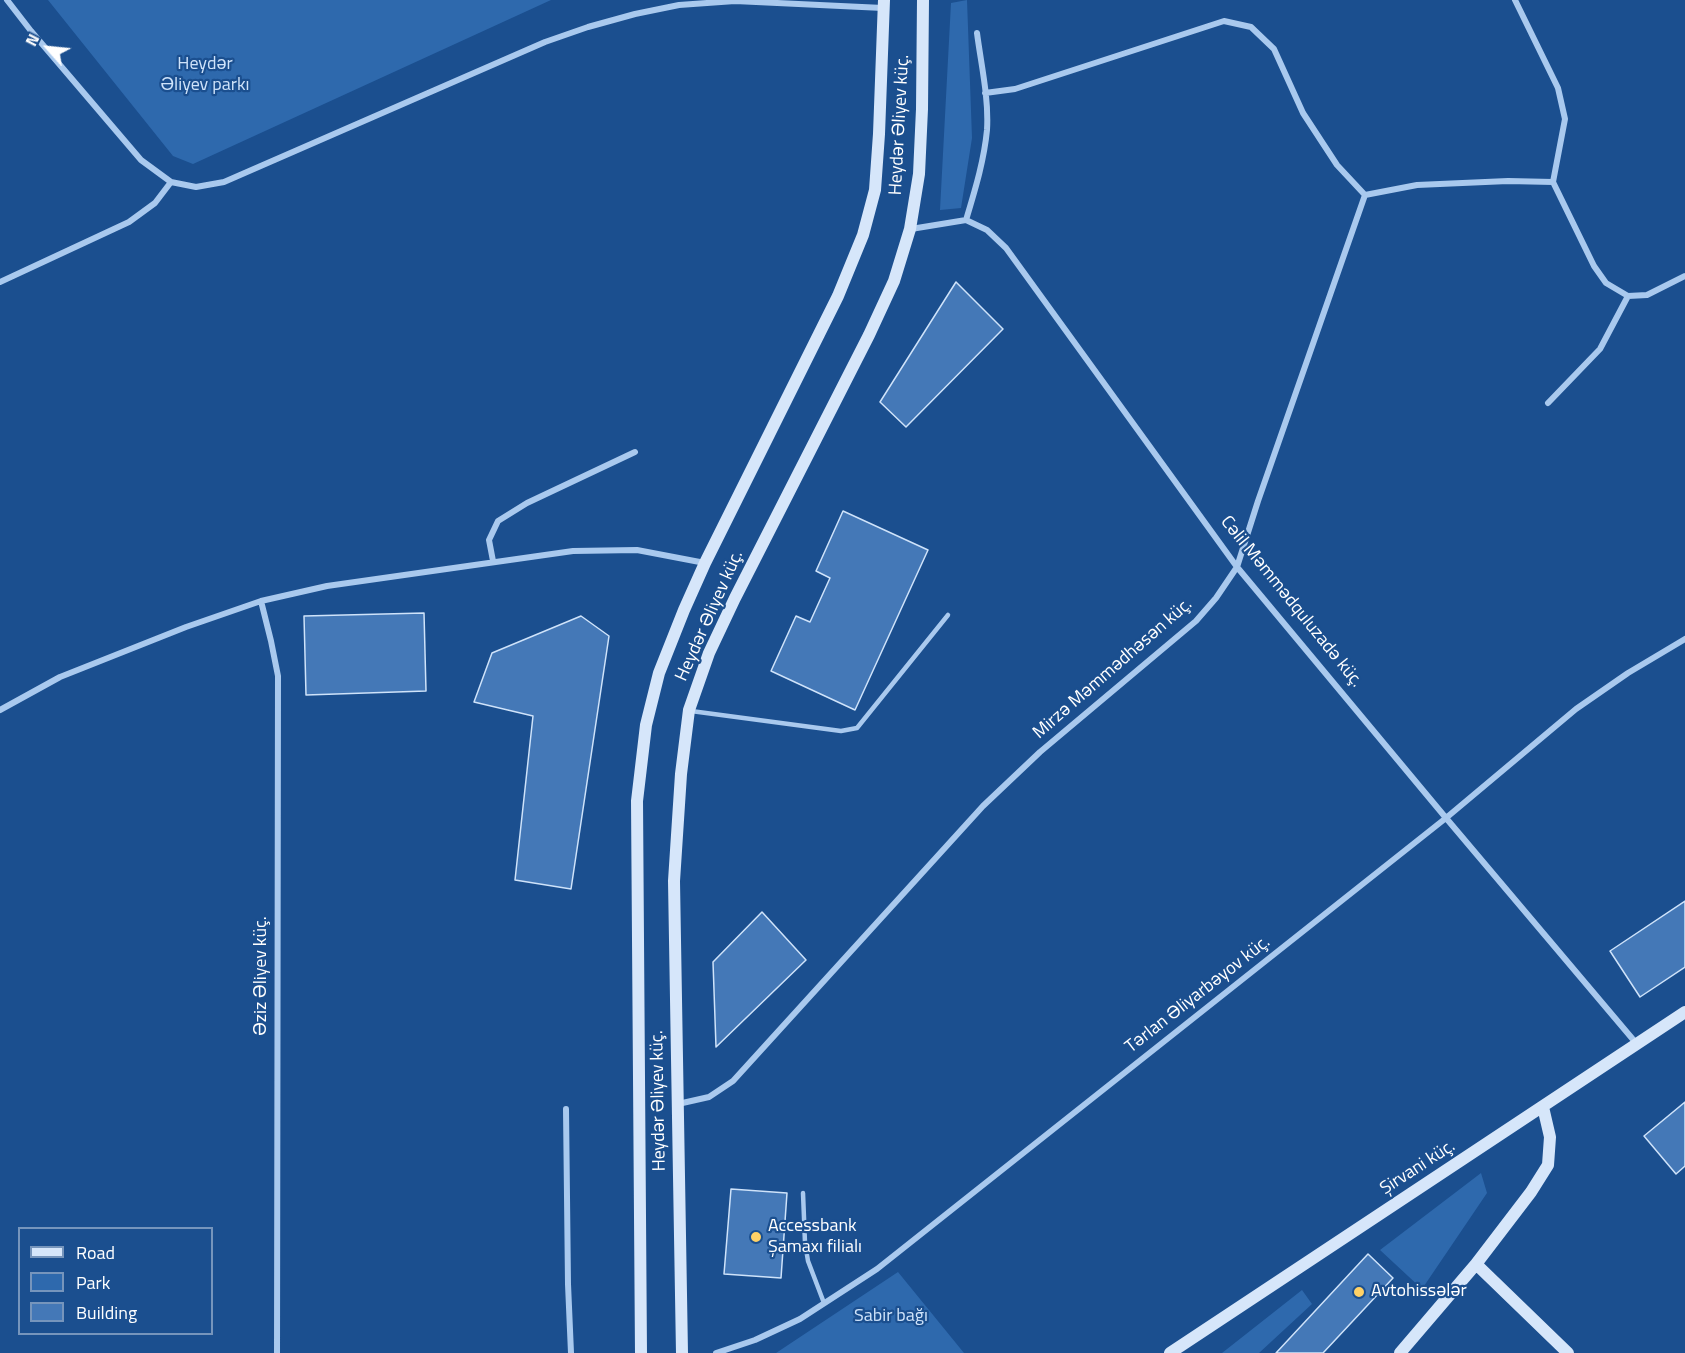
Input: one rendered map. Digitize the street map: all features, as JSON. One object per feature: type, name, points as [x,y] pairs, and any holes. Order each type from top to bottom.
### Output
[{"type":"street","points":[[7,0],[141,160],[171,182],[196,187],[224,182],[545,42],[635,14],[679,5],[735,1],[884,4],[875,190],[863,235],[838,296],[705,563],[684,610],[659,673],[646,726],[637,801],[641,1353]]},
{"type":"street","name":"Heydər Əliyev küç.","points":[[682,1353],[674,881],[681,774],[689,710],[709,652],[894,282],[910,229],[919,174],[922,109],[922,0]]},
{"type":"street","points":[[1515,0],[1558,88],[1565,119],[1553,182],[1594,266],[1606,283],[1628,296],[1647,295],[1685,276]]},
{"type":"street","points":[[985,93],[1015,89],[1224,21],[1251,27],[1274,49],[1303,113],[1337,165],[1365,195],[1417,185],[1508,181],[1553,182]]},
{"type":"street","points":[[910,229],[966,220],[981,166],[987,128],[977,33]]},
{"type":"street","points":[[0,282],[129,222],[155,203],[171,182]]},
{"type":"street","name":"Mirzə Məmmədhəsən küç.","points":[[677,1104],[709,1097],[733,1081],[983,806],[1040,752],[1196,621],[1216,598],[1237,567],[1365,195]]},
{"type":"street","name":"Cəlil Məmmədquluzadə küç.","points":[[966,220],[987,230],[1006,248],[1237,567],[1637,1044]]},
{"type":"street","points":[[1548,403],[1600,349],[1628,296]]},
{"type":"street","points":[[493,561],[489,540],[498,521],[526,503],[635,452]]},
{"type":"street","points":[[0,710],[60,677],[186,627],[261,601],[327,586],[573,551],[637,550],[705,563]]},
{"type":"street","name":"Əziz Əliyev küç.","points":[[261,601],[278,676],[276,1353]]},
{"type":"street","name":"Tərlan Əliyarbəyov küç.","points":[[716,1353],[755,1340],[800,1319],[877,1269],[1446,818],[1576,709],[1628,673],[1685,639]]},
{"type":"street","name":"Şirvani küç.","points":[[1170,1353],[1685,1012]]},
{"type":"street","points":[[1400,1353],[1476,1264],[1531,1192],[1548,1165],[1550,1137],[1543,1107]]},
{"type":"street","points":[[566,1109],[571,1353]]},
{"type":"street","points":[[1476,1264],[1569,1353]]},
{"type":"lane","points":[[689,710],[841,730],[857,728],[948,615]]},
{"type":"lane","points":[[803,1192],[808,1261],[824,1303]]},
{"type":"green space","name":"Heydər Əliyev parkı","points":[[48,0],[551,0],[193,164],[173,156]]},
{"type":"green space","points":[[967,0],[972,138],[961,208],[940,210],[951,3]]},
{"type":"green space","points":[[1481,1173],[1487,1193],[1422,1289],[1380,1250]]},
{"type":"green space","name":"Sabir bağı","points":[[898,1272],[964,1353],[776,1353]]},
{"type":"green space","points":[[1302,1290],[1312,1304],[1259,1353],[1222,1353]]},
{"type":"building","points":[[956,282],[1003,329],[906,427],[880,402]]},
{"type":"building","points":[[843,511],[928,550],[855,710],[771,671],[796,616],[810,622],[830,578],[816,571]]},
{"type":"building","points":[[424,613],[426,691],[306,695],[304,616]]},
{"type":"building","points":[[581,616],[609,636],[571,889],[515,880],[533,716],[474,702],[492,653]]},
{"type":"building","points":[[1685,901],[1685,967],[1640,997],[1610,951]]},
{"type":"building","points":[[762,912],[806,960],[716,1047],[713,962]]},
{"type":"building","points":[[1685,1102],[1685,1166],[1676,1174],[1644,1136]]},
{"type":"building","points":[[731,1189],[787,1193],[781,1278],[724,1274]]},
{"type":"building","points":[[1368,1254],[1393,1278],[1323,1353],[1276,1353]]},
{"type":"place","name":"Accessbank Şamaxı filialı","points":[[756,1237]]},
{"type":"place","name":"Avtohissələr","points":[[1359,1292]]}]
